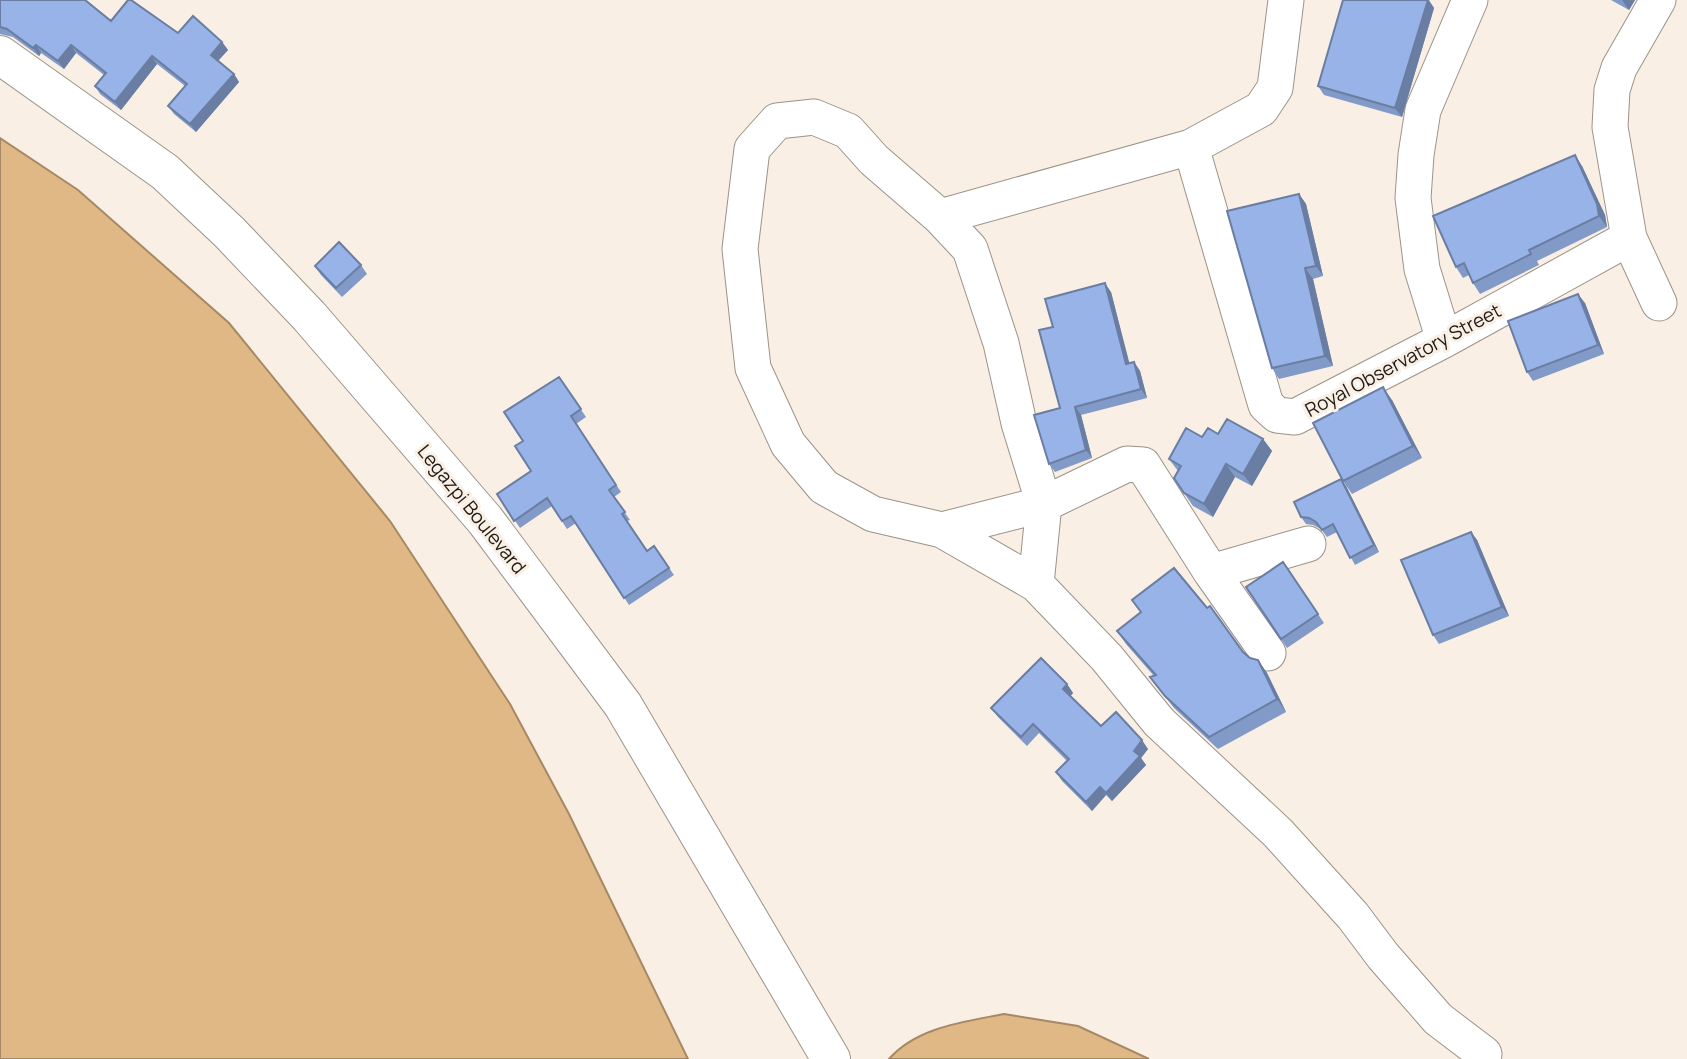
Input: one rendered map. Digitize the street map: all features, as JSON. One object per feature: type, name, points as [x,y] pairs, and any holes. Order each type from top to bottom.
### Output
[{"type":"street","points":[[940,217],[1191,147],[1261,109],[1275,88],[1286,0]]},
{"type":"street","points":[[1444,340],[1422,269],[1413,198],[1416,155],[1423,110],[1470,0]]},
{"type":"street","points":[[1658,0],[1619,68],[1612,90],[1610,127],[1629,238],[1659,303]]},
{"type":"street","name":"Legazpi Boulevard","points":[[0,55],[164,172],[229,232],[309,316],[485,520],[623,705],[826,1050]]},
{"type":"street","points":[[1036,584],[1044,504],[1018,423],[1002,343],[970,249],[940,217],[874,160],[848,131],[814,117],[777,121],[752,149],[740,249],[752,368],[788,444],[824,487],[873,513],[942,530],[1036,584],[1107,658],[1159,722],[1278,833],[1353,916],[1438,1019],[1484,1054]]},
{"type":"street","name":"Royal Observatory Street","points":[[1191,147],[1266,405],[1277,415],[1295,417],[1444,340],[1629,238]]},
{"type":"street","points":[[942,530],[1044,504],[1127,464],[1143,466],[1211,572],[1268,653]]},
{"type":"street","points":[[1211,572],[1308,544]]},
{"type":"shaded area","points":[[0,138],[78,190],[229,323],[390,521],[510,704],[569,814],[688,1059],[0,1059]]},
{"type":"shaded area","points":[[1004,1014],[1078,1026],[1149,1059],[889,1059],[900,1048],[927,1033],[957,1023]]},
{"type":"building","points":[[0,0],[85,0],[111,21],[128,0],[131,0],[178,33],[193,16],[222,42],[211,55],[234,74],[190,124],[168,106],[187,84],[152,56],[115,102],[95,86],[106,73],[71,45],[58,61],[36,45],[33,48],[0,27]]},
{"type":"building","points":[[1343,0],[1428,0],[1395,108],[1318,86]]},
{"type":"building","points":[[1575,155],[1597,204],[1599,216],[1529,250],[1531,254],[1473,283],[1464,263],[1456,267],[1433,216]]},
{"type":"building","points":[[1299,194],[1316,266],[1305,268],[1325,356],[1272,368],[1227,211]]},
{"type":"building","points":[[339,242],[361,265],[336,288],[315,266]]},
{"type":"building","points":[[1105,283],[1126,364],[1134,362],[1141,389],[1075,407],[1086,450],[1049,464],[1034,415],[1060,408],[1039,330],[1053,327],[1045,299]]},
{"type":"building","points":[[1578,294],[1598,345],[1527,372],[1508,321]]},
{"type":"building","points":[[559,377],[581,409],[571,416],[616,485],[609,490],[625,512],[622,514],[647,551],[654,546],[669,568],[624,598],[571,516],[562,521],[547,498],[514,521],[497,494],[531,471],[515,446],[523,441],[504,412]]},
{"type":"building","points":[[1383,387],[1413,446],[1343,481],[1313,423]]},
{"type":"building","points":[[1227,419],[1263,439],[1243,474],[1226,464],[1204,504],[1184,493],[1174,478],[1181,466],[1169,459],[1186,428],[1202,437],[1208,428],[1218,434]]},
{"type":"building","points":[[1341,479],[1374,545],[1350,558],[1333,524],[1322,530],[1316,522],[1301,517],[1294,502]]},
{"type":"building","points":[[1471,532],[1502,607],[1433,635],[1401,560]]},
{"type":"building","points":[[1283,562],[1318,614],[1281,639],[1246,587]]},
{"type":"building","points":[[1174,568],[1207,608],[1210,606],[1243,652],[1258,660],[1277,699],[1209,737],[1165,696],[1150,677],[1156,675],[1117,631],[1141,612],[1132,600]]},
{"type":"building","points":[[1041,658],[1067,684],[1063,689],[1101,726],[1116,712],[1142,740],[1134,751],[1140,756],[1106,793],[1100,787],[1086,802],[1056,772],[1069,759],[1033,724],[1021,737],[991,708]]}]
